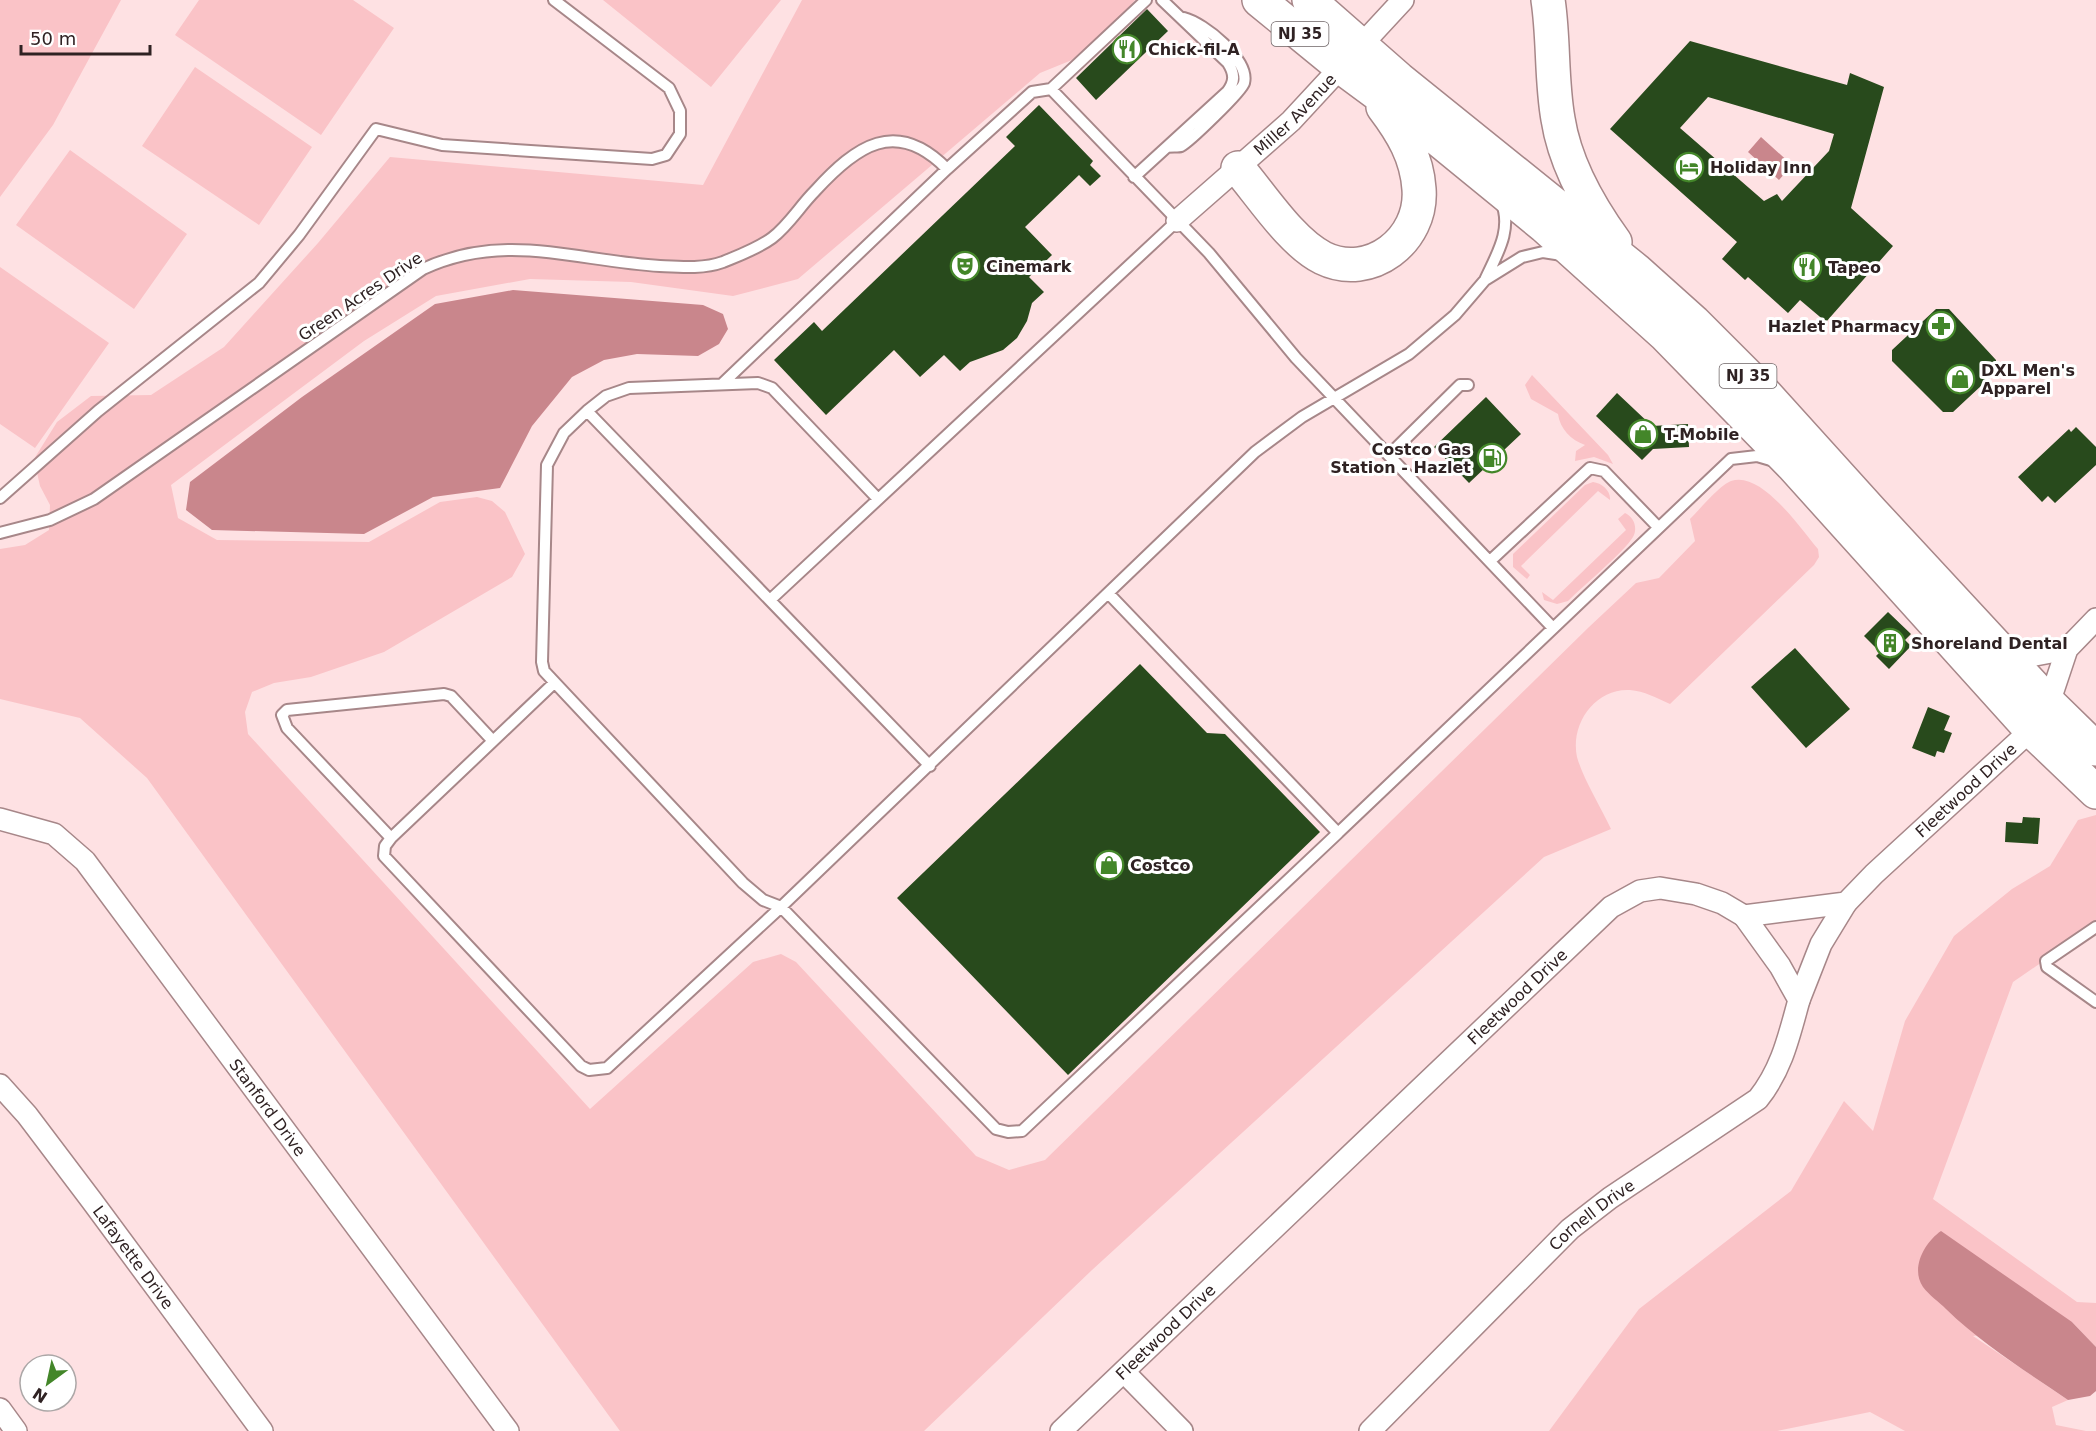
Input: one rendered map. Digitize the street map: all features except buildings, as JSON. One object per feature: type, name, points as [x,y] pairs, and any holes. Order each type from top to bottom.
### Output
[{"type":"highway","name":"NJ 35","points":[[1259,0],[1351,56],[1399,79],[1636,270],[1758,386],[2049,703],[2096,749]]},
{"type":"highway","name":"NJ 35","points":[[1309,0],[1351,56],[1367,86],[1429,132],[1585,262],[1699,368],[1793,466],[2031,730],[2096,792]]},
{"type":"highway","points":[[1548,0],[1556,108],[1566,152],[1589,201],[1636,270]]},
{"type":"highway","points":[[1238,168],[1313,252],[1341,263],[1360,264],[1377,260],[1390,252],[1412,226],[1418,209],[1419,191],[1416,169],[1406,141],[1367,86]]},
{"type":"street","name":"Miller Avenue","points":[[1177,221],[1291,121],[1403,0]]},
{"type":"street","points":[[2049,703],[2067,649],[2096,619]]},
{"type":"street","points":[[2009,660],[2067,649]]},
{"type":"street","name":"Fleetwood Drive","points":[[1846,903],[1874,874],[2031,730]]},
{"type":"street","name":"Stanford Drive","points":[[0,819],[54,834],[85,861],[507,1431]]},
{"type":"street","name":"Fleetwood Drive","points":[[1061,1431],[1611,907],[1640,891],[1673,889],[1722,903],[1744,916]]},
{"type":"street","points":[[1799,1000],[1780,966],[1744,916],[1846,903]]},
{"type":"street","name":"Cornell Drive","points":[[1370,1431],[1570,1229],[1610,1198],[1758,1099],[1781,1064],[1799,1000],[1821,944],[1846,903]]},
{"type":"street","name":"Lafayette Drive","points":[[0,1085],[79,1184],[262,1431]]},
{"type":"street","points":[[1125,1372],[1182,1431]]},
{"type":"street","points":[[0,1409],[16,1431]]},
{"type":"lane","points":[[0,498],[98,411],[259,283],[299,235],[376,129],[442,145],[652,159],[666,155],[676,142],[682,125],[680,111],[669,88],[554,0]]},
{"type":"lane","points":[[722,384],[947,169],[1032,92],[1051,89],[1146,0]]},
{"type":"lane","points":[[1134,177],[1227,92],[1233,82],[1233,73],[1228,63],[1162,0]]},
{"type":"lane","points":[[1051,89],[1226,272],[1289,351],[1553,627]]},
{"type":"lane","name":"Green Acres Drive","points":[[0,533],[50,520],[94,499],[423,269],[448,258],[485,250],[518,249],[645,265],[686,267],[719,264],[748,252],[772,238],[838,167],[874,142],[891,140],[907,142],[929,153],[947,169]]},
{"type":"lane","points":[[554,684],[391,838],[385,846],[384,856],[389,864],[581,1066],[589,1070],[607,1068],[781,908],[1255,452],[1279,432],[1409,354],[1455,315],[1485,280],[1502,243],[1506,225],[1503,207],[1495,186]]},
{"type":"lane","points":[[770,600],[1177,221]]},
{"type":"lane","points":[[1485,280],[1522,257],[1543,252],[1585,262]]},
{"type":"lane","points":[[878,499],[772,388],[758,383],[630,388],[606,396],[587,411],[557,442],[545,476],[542,662],[544,671],[554,684],[743,883],[763,900],[781,908],[996,1129],[1008,1132],[1022,1131],[1731,459],[1757,456],[1793,466]]},
{"type":"lane","points":[[1389,455],[1460,385],[1468,385]]},
{"type":"lane","points":[[587,411],[930,766]]},
{"type":"lane","points":[[1490,561],[1567,488],[1585,472],[1594,468],[1604,471],[1658,527]]},
{"type":"lane","points":[[1109,594],[1338,833]]},
{"type":"lane","points":[[391,838],[287,728],[282,715],[286,710],[444,694],[450,696],[493,741]]},
{"type":"lane","points":[[2096,927],[2046,962],[2047,967],[2096,1002]]},
{"type":"shaded area","points":[[0,0],[121,0],[53,125],[0,197]]},
{"type":"shaded area","points":[[199,0],[353,0],[394,28],[321,135],[175,35]]},
{"type":"shaded area","points":[[603,0],[781,0],[711,87]]},
{"type":"shaded area","points":[[802,0],[1135,0],[1118,21],[1072,60],[1040,73],[798,279],[733,296],[631,282],[530,279],[436,296],[364,341],[171,485],[178,518],[217,540],[369,542],[440,502],[477,497],[492,501],[505,512],[525,554],[512,577],[384,652],[311,677],[274,683],[252,692],[245,712],[248,734],[590,1109],[753,962],[781,954],[796,962],[976,1156],[1009,1170],[1045,1160],[1589,627],[1636,583],[1659,578],[1695,541],[1690,519],[1726,483],[1743,480],[1767,492],[1790,515],[1818,549],[1819,557],[1814,565],[1670,704],[1645,693],[1630,690],[1617,691],[1596,702],[1581,721],[1577,732],[1577,757],[1611,829],[1544,857],[1092,1270],[924,1431],[620,1431],[147,778],[80,718],[0,699],[0,549],[25,545],[49,530],[50,505],[40,486],[34,459],[57,422],[91,396],[151,395],[224,347],[318,243],[390,157],[703,185]]},
{"type":"shaded area","points":[[195,67],[312,147],[259,225],[142,146]]},
{"type":"shaded area","points":[[1761,137],[1792,165],[1779,180],[1748,152]]},
{"type":"shaded area","points":[[70,150],[187,234],[134,309],[16,225]]},
{"type":"shaded area","points":[[0,267],[109,343],[35,448],[0,424]]},
{"type":"shaded area","points":[[513,290],[703,305],[723,314],[728,329],[719,344],[698,356],[637,354],[604,360],[572,377],[532,426],[500,488],[433,497],[364,534],[212,530],[186,510],[190,482],[302,397],[435,304]]},
{"type":"shaded area","points":[[1532,375],[1608,455],[1613,464],[1594,457],[1575,461],[1576,451],[1585,445],[1567,433],[1558,414],[1531,399],[1525,385]]},
{"type":"shaded area","points":[[1593,482],[1605,488],[1610,500],[1598,491],[1521,566],[1530,575],[1527,579],[1513,567],[1513,554],[1585,485]]},
{"type":"shaded area","points":[[1625,513],[1633,520],[1635,530],[1633,537],[1621,551],[1568,601],[1557,604],[1544,600],[1542,592],[1553,600],[1626,530],[1618,519]]},
{"type":"shaded area","points":[[2096,815],[2096,925],[2013,982],[1933,1199],[2077,1302],[2096,1303],[2096,1347],[2072,1322],[1973,1336],[2068,1400],[2052,1407],[2056,1425],[2086,1431],[1905,1431],[1870,1412],[1777,1431],[1549,1431],[1639,1309],[1791,1191],[1844,1101],[1873,1131],[1905,1021],[1954,936],[2012,889],[2050,866],[2078,820]]},
{"type":"shaded area","points":[[1941,1231],[2072,1322],[2096,1347],[2096,1391],[2090,1396],[2068,1400],[1990,1346],[1928,1293],[1919,1280],[1919,1264],[1925,1249]]},
{"type":"place","name":"Chick-fil-A","points":[[1127,49]]},
{"type":"place","name":"Holiday Inn","points":[[1689,167]]},
{"type":"place","name":"Cinemark","points":[[965,266]]},
{"type":"place","name":"Tapeo","points":[[1807,267]]},
{"type":"place","name":"Hazlet Pharmacy","points":[[1941,326]]},
{"type":"place","name":"DXL Men's Apparel","points":[[1960,379]]},
{"type":"place","name":"T-Mobile","points":[[1643,434]]},
{"type":"place","name":"Costco Gas Station - Hazlet","points":[[1492,458]]},
{"type":"place","name":"Shoreland Dental","points":[[1890,643]]},
{"type":"place","name":"Costco","points":[[1109,865]]}]
